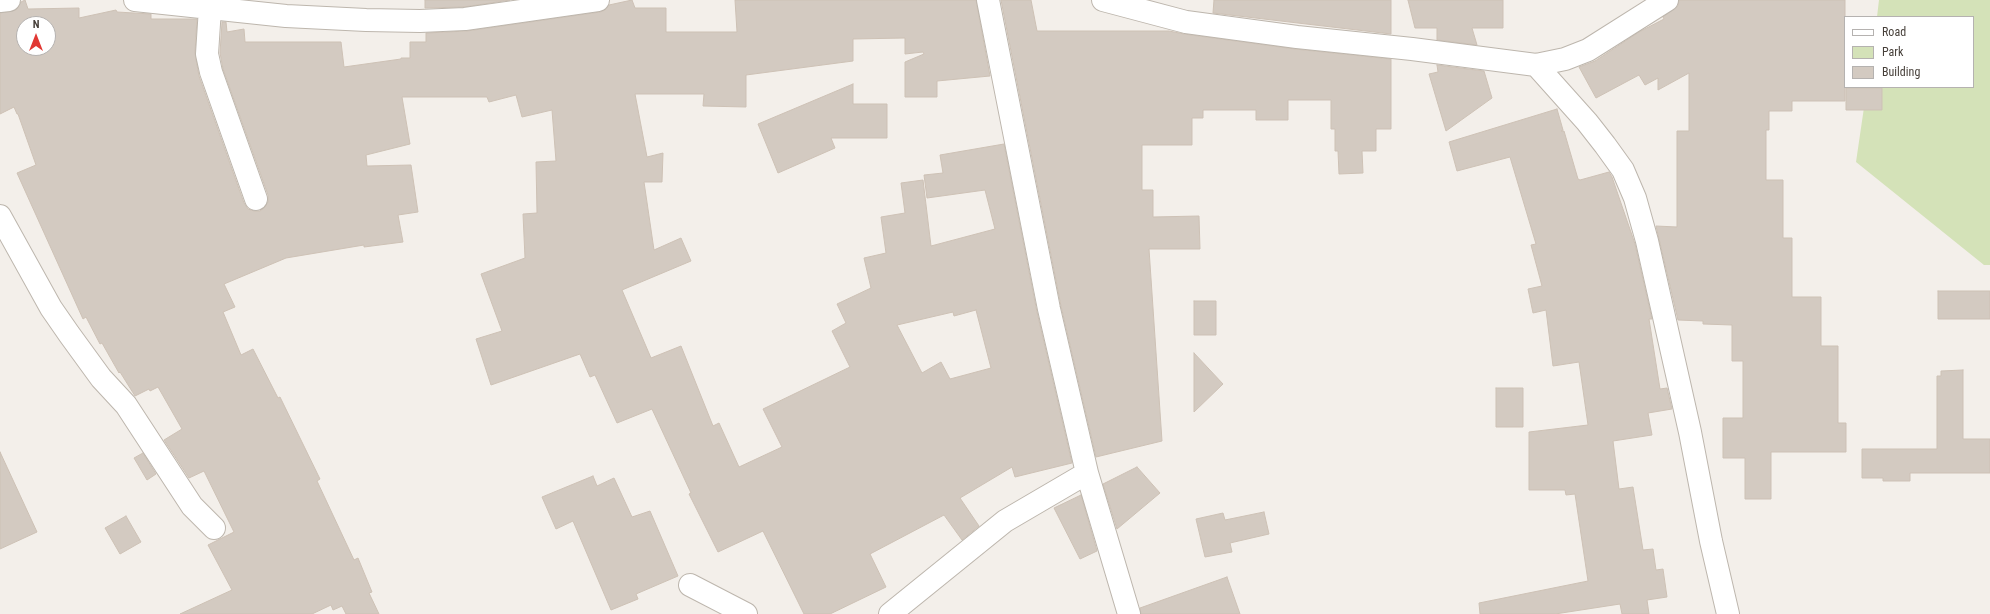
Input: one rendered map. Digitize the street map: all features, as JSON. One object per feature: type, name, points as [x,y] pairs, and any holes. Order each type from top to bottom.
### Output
[{"type":"street","points":[[0,2],[9,0]]},
{"type":"street","points":[[135,0],[286,16],[420,21],[465,19],[598,0]]},
{"type":"street","points":[[988,0],[1049,309],[1087,473],[1129,614]]},
{"type":"street","points":[[1103,0],[1186,22],[1297,37],[1412,48],[1536,65],[1565,59],[1588,50],[1667,0]]},
{"type":"street","points":[[210,8],[207,54],[211,72],[256,199]]},
{"type":"street","points":[[1536,65],[1587,122],[1605,145],[1622,170],[1635,198],[1647,241],[1685,409],[1711,541],[1728,614]]},
{"type":"street","points":[[0,216],[51,308],[101,378],[126,406],[192,506],[214,528]]},
{"type":"street","points":[[890,614],[1005,521],[1087,473]]},
{"type":"street","points":[[690,585],[746,614]]},
{"type":"green space","points":[[1879,0],[1990,0],[1990,265],[1984,265],[1856,162],[1867,88],[1974,88],[1974,16],[1877,16]]},
{"type":"building","points":[[25,0],[28,9],[79,8],[79,18],[116,10],[117,12],[151,14],[151,19],[197,19],[195,53],[199,76],[244,203],[248,209],[260,211],[268,202],[268,195],[223,69],[220,53],[222,22],[226,22],[227,32],[244,29],[245,42],[341,42],[344,67],[401,58],[410,58],[410,42],[426,42],[426,33],[467,31],[600,12],[605,10],[609,5],[632,0],[635,8],[666,8],[666,32],[737,32],[735,0],[976,0],[990,76],[937,81],[937,97],[905,97],[905,62],[924,54],[923,52],[905,54],[905,38],[853,39],[853,61],[746,75],[746,107],[703,106],[704,94],[635,94],[647,157],[663,153],[662,182],[644,182],[654,250],[681,238],[691,261],[622,290],[651,358],[681,346],[713,426],[719,423],[739,467],[782,447],[763,409],[850,367],[832,331],[846,323],[837,304],[871,288],[864,258],[886,253],[881,217],[905,213],[901,183],[923,180],[931,246],[995,229],[985,190],[927,198],[924,175],[943,173],[940,155],[1004,144],[1037,312],[1072,463],[1015,477],[1012,467],[960,498],[979,526],[962,540],[944,515],[870,554],[886,587],[830,614],[804,614],[763,531],[718,552],[689,494],[691,493],[652,409],[617,423],[595,375],[590,377],[580,354],[491,385],[476,339],[502,331],[481,274],[525,258],[523,214],[537,213],[536,162],[556,161],[552,110],[522,117],[516,95],[489,102],[487,97],[402,97],[410,144],[366,155],[367,166],[411,165],[418,212],[398,215],[403,242],[364,247],[364,245],[286,258],[224,284],[235,307],[223,312],[241,355],[253,349],[278,398],[280,397],[320,479],[317,481],[354,560],[358,558],[372,592],[369,593],[379,614],[346,614],[342,606],[333,610],[331,605],[312,614],[180,614],[232,590],[208,545],[234,532],[204,471],[189,478],[164,440],[182,429],[158,387],[150,391],[149,389],[135,396],[120,372],[119,373],[102,343],[100,344],[86,317],[83,319],[17,173],[36,165],[18,114],[14,107],[0,114],[0,13],[16,10],[21,2]],"holes":[[[976,310],[991,368],[950,379],[941,362],[922,373],[897,325],[953,312],[954,316]]]},
{"type":"building","points":[[425,0],[510,0],[464,7],[425,8]]},
{"type":"building","points":[[1001,0],[1031,0],[1037,31],[1169,31],[1295,49],[1391,59],[1391,129],[1376,129],[1376,151],[1362,151],[1363,173],[1339,174],[1338,151],[1335,151],[1335,129],[1331,129],[1331,100],[1288,100],[1288,120],[1256,120],[1256,110],[1203,110],[1203,118],[1192,118],[1192,145],[1142,145],[1142,190],[1153,190],[1153,217],[1199,216],[1200,249],[1149,249],[1162,441],[1096,457],[1061,306]]},
{"type":"building","points":[[1214,0],[1391,0],[1391,34],[1213,13]]},
{"type":"building","points":[[1408,0],[1503,0],[1503,28],[1472,28],[1477,45],[1437,40],[1437,28],[1415,28]]},
{"type":"building","points":[[1679,0],[1845,0],[1845,101],[1792,101],[1792,111],[1769,111],[1769,130],[1766,130],[1766,180],[1783,180],[1783,238],[1792,238],[1792,297],[1821,297],[1821,346],[1838,346],[1838,423],[1846,423],[1846,452],[1771,452],[1771,499],[1745,499],[1745,458],[1723,458],[1723,418],[1743,418],[1743,361],[1732,361],[1732,325],[1703,324],[1703,321],[1678,320],[1656,226],[1677,227],[1677,131],[1689,131],[1689,73],[1658,90],[1658,78],[1645,85],[1639,75],[1596,98],[1579,67],[1595,61],[1639,32],[1664,19],[1663,17],[1678,6]]},
{"type":"building","points":[[1437,65],[1484,71],[1492,98],[1446,131],[1429,74],[1438,72]]},
{"type":"building","points":[[853,84],[853,104],[887,104],[887,138],[831,138],[835,148],[778,173],[758,124]]},
{"type":"building","points":[[1846,88],[1882,88],[1882,110],[1846,110]]},
{"type":"building","points":[[1557,109],[1563,130],[1561,131],[1564,131],[1578,179],[1580,180],[1609,172],[1612,177],[1635,244],[1652,319],[1649,319],[1660,389],[1667,388],[1672,409],[1648,413],[1652,435],[1613,441],[1619,489],[1633,487],[1643,550],[1653,549],[1656,570],[1663,569],[1667,597],[1647,600],[1649,614],[1622,614],[1620,604],[1555,614],[1480,614],[1479,603],[1588,581],[1575,494],[1566,495],[1565,490],[1529,490],[1529,432],[1588,425],[1579,362],[1553,366],[1546,310],[1533,313],[1528,289],[1542,286],[1531,245],[1536,244],[1510,157],[1457,171],[1449,142]]},
{"type":"building","points":[[1938,291],[1990,291],[1990,319],[1938,319]]},
{"type":"building","points":[[1194,301],[1216,301],[1216,335],[1194,335]]},
{"type":"building","points":[[1194,353],[1223,384],[1194,412]]},
{"type":"building","points":[[1963,370],[1963,439],[1990,439],[1990,473],[1910,473],[1910,481],[1883,481],[1883,478],[1862,478],[1862,449],[1937,449],[1937,376],[1941,376],[1941,371]]},
{"type":"building","points":[[1496,388],[1523,388],[1523,427],[1496,427]]},
{"type":"building","points":[[0,452],[37,532],[0,549]]},
{"type":"building","points":[[143,453],[156,474],[147,480],[134,458]]},
{"type":"building","points":[[1137,467],[1160,493],[1117,529],[1103,484]]},
{"type":"building","points":[[593,476],[597,486],[614,478],[632,517],[650,511],[678,576],[636,594],[638,599],[611,610],[573,521],[556,529],[542,497]]},
{"type":"building","points":[[1081,495],[1097,551],[1080,559],[1054,508]]},
{"type":"building","points":[[1264,512],[1269,534],[1230,543],[1232,552],[1205,557],[1196,519],[1223,513],[1225,520]]},
{"type":"building","points":[[126,516],[141,542],[120,554],[105,528]]},
{"type":"building","points":[[1227,577],[1240,614],[1141,614],[1140,608]]}]
